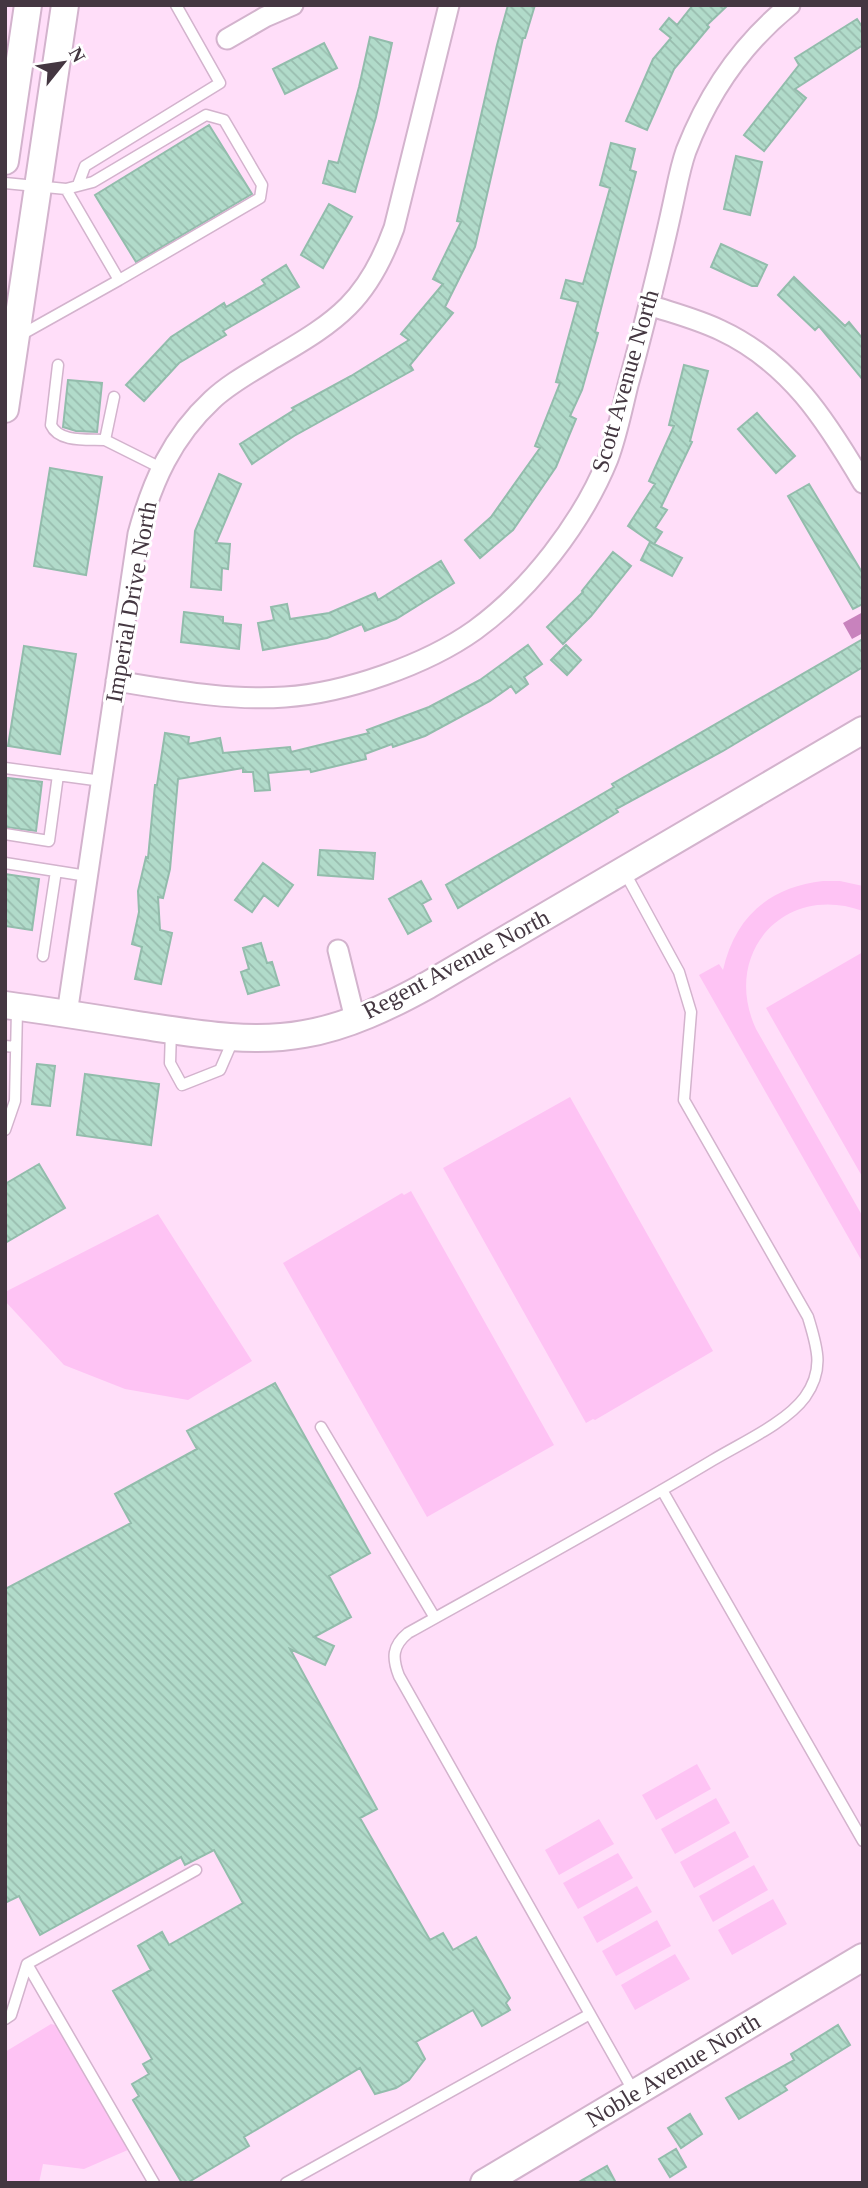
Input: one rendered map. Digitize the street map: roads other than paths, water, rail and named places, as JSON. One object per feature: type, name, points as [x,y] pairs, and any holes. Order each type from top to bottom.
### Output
[{"type":"street","points":[[5,161],[10,102],[28,5]]},
{"type":"street","points":[[5,409],[65,5]]},
{"type":"street","points":[[227,39],[293,5]]},
{"type":"street","name":"Imperial Drive North","points":[[67,1014],[138,534],[148,495],[186,428],[213,399],[245,375],[332,323],[365,289],[382,261],[394,228],[449,5]]},
{"type":"street","name":"Scott Avenue North","points":[[116,681],[228,697],[283,697],[345,689],[403,666],[474,630],[537,573],[584,505],[608,458],[649,305],[680,170],[694,131],[743,50],[790,5]]},
{"type":"street","points":[[649,305],[719,329],[766,359],[812,403],[863,483]]},
{"type":"street","name":"Regent Avenue North","points":[[11,1005],[171,1030],[261,1038],[305,1034],[355,1019],[428,985],[863,730]]},
{"type":"street","points":[[338,950],[355,1019]]},
{"type":"street","name":"Noble Avenue North","points":[[484,2183],[863,1957]]},
{"type":"lane","points":[[78,185],[85,166],[220,83],[176,5]]},
{"type":"lane","points":[[5,183],[66,188],[93,182],[206,115],[224,120],[262,185],[260,198],[16,338]]},
{"type":"lane","points":[[66,188],[119,280]]},
{"type":"lane","points":[[58,365],[51,425],[54,432],[61,437],[105,440],[161,468]]},
{"type":"lane","points":[[105,440],[114,397]]},
{"type":"lane","points":[[5,768],[102,781]]},
{"type":"lane","points":[[5,834],[49,841],[58,775]]},
{"type":"lane","points":[[5,863],[87,876]]},
{"type":"lane","points":[[624,870],[679,972],[691,1012],[684,1100],[808,1317],[818,1352],[816,1378],[805,1398],[786,1416],[662,1490],[408,1633],[398,1642],[394,1651],[394,1662],[399,1676],[634,2092]]},
{"type":"lane","points":[[43,956],[56,871]]},
{"type":"lane","points":[[5,1130],[15,1101],[11,1005]]},
{"type":"lane","points":[[171,1030],[170,1063],[182,1085],[220,1070],[235,1036]]},
{"type":"lane","points":[[321,1427],[435,1618]]},
{"type":"lane","points":[[662,1490],[863,1841]]},
{"type":"lane","points":[[5,2019],[11,2015],[27,1964],[196,1870]]},
{"type":"lane","points":[[27,1964],[154,2183]]},
{"type":"lane","points":[[286,2183],[590,2014]]}]
